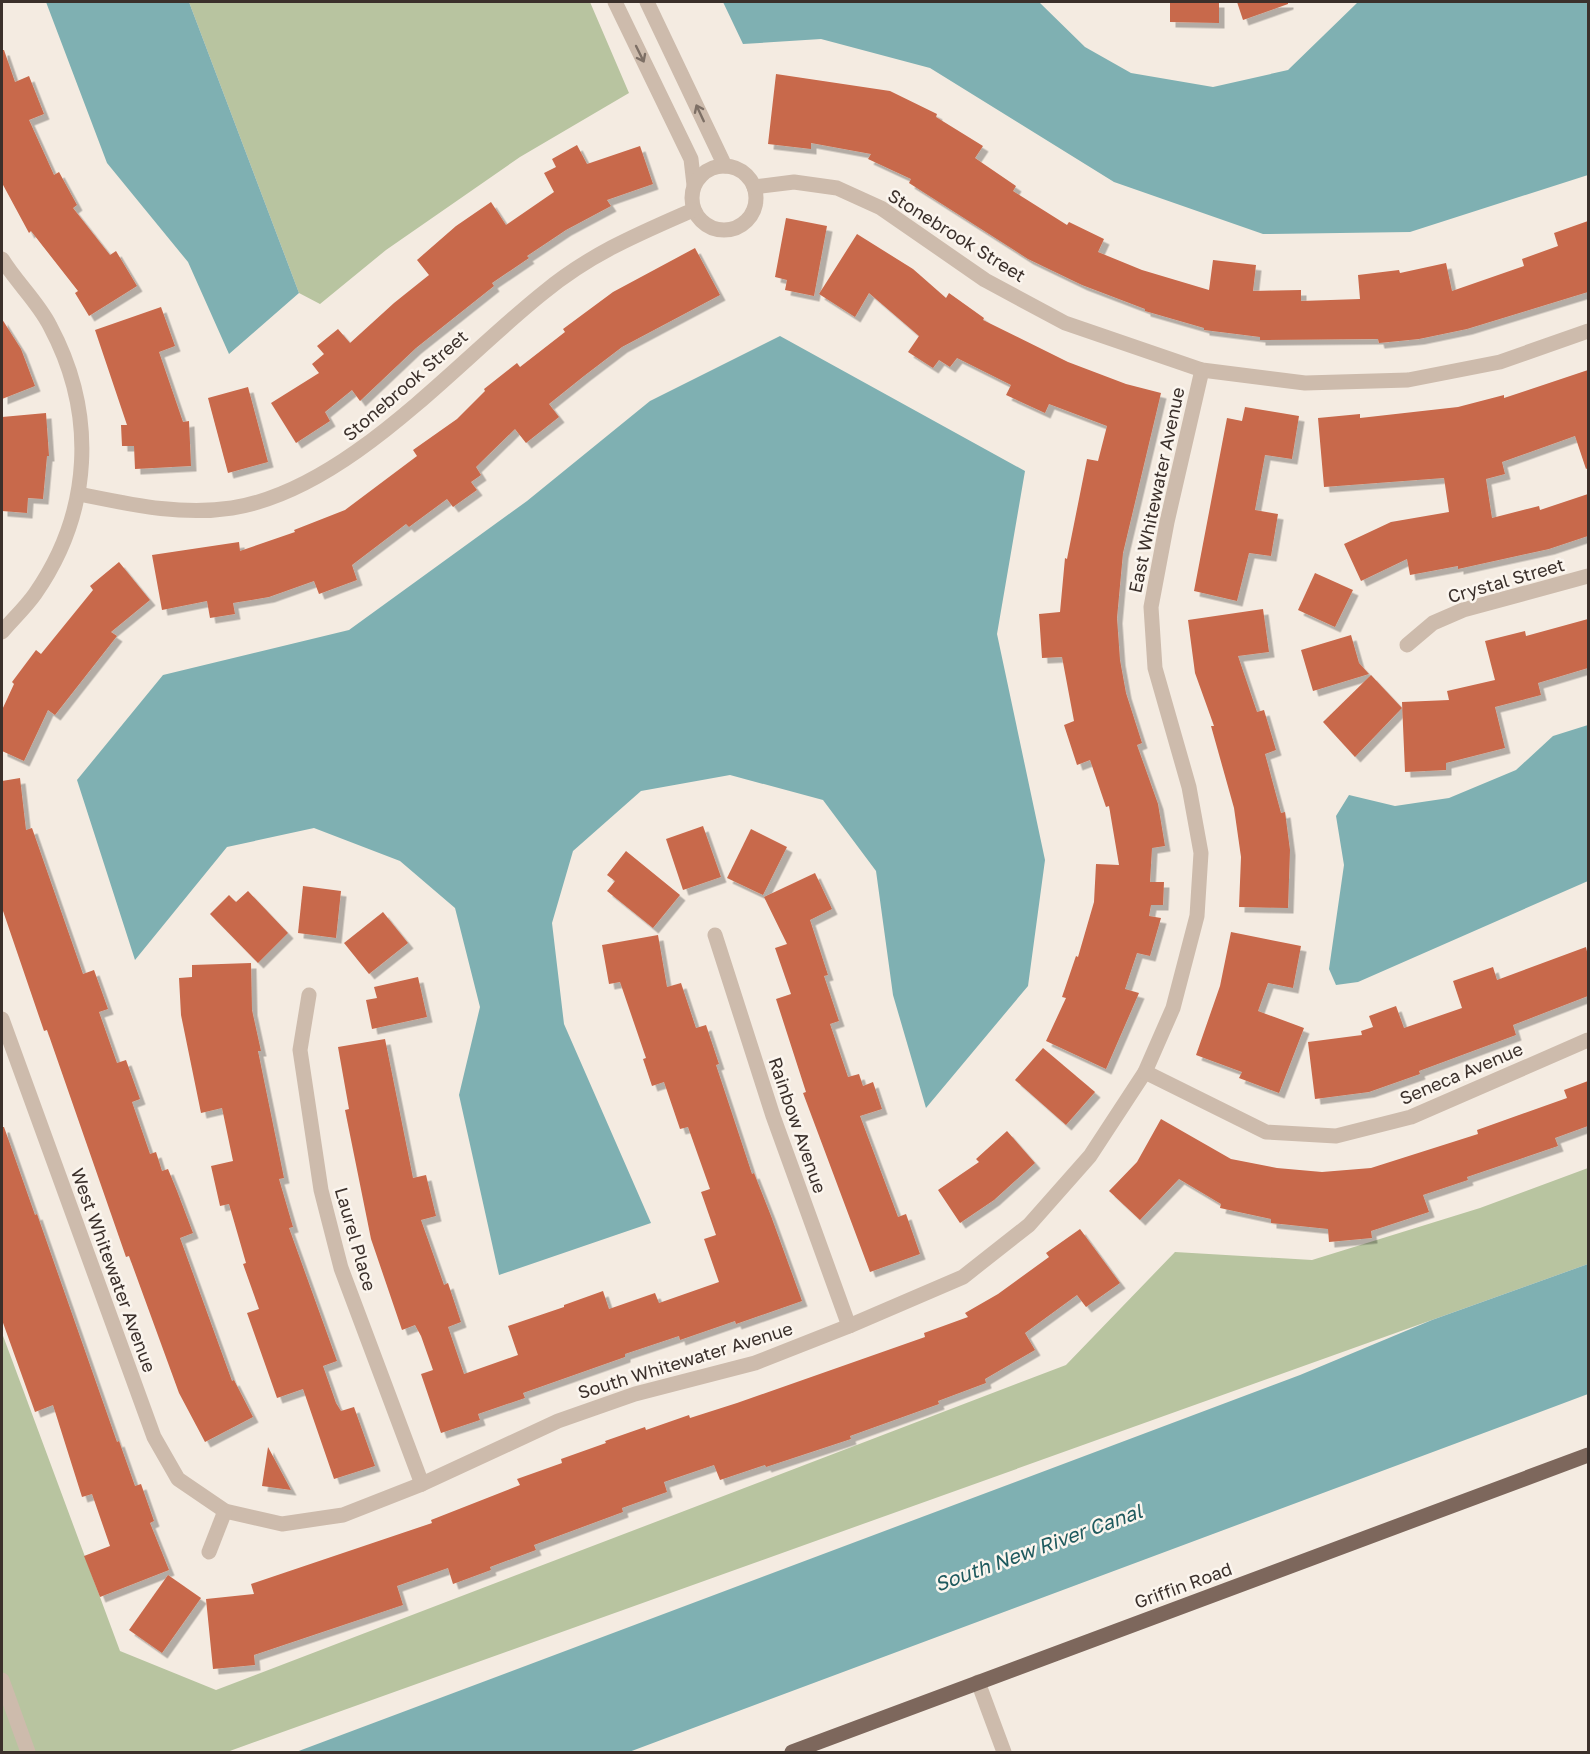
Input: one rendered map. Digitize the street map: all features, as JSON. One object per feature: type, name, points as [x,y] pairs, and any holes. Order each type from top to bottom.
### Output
[{"type":"main road","name":"Griffin Road","points":[[792,1752],[1588,1455]]},
{"type":"street","points":[[615,2],[691,159],[694,185],[691,198],[693,210],[710,228],[723,231],[746,222],[753,212],[756,199],[754,187],[747,176],[737,169],[725,166],[707,172],[694,185]]},
{"type":"street","points":[[647,2],[725,166]]},
{"type":"street","name":"Stonebrook Street","points":[[754,187],[794,182],[837,189],[881,208],[985,280],[1065,323],[1202,370],[1305,383],[1408,380],[1500,362],[1588,331]]},
{"type":"street","name":"Stonebrook Street","points":[[79,494],[162,510],[232,508],[287,491],[355,455],[544,292],[606,248],[693,210]]},
{"type":"street","points":[[2,259],[50,324],[67,364],[79,414],[83,463],[79,494],[58,555],[34,595],[2,632]]},
{"type":"street","name":"East Whitewater Avenue","points":[[1145,1072],[1173,1008],[1197,916],[1201,853],[1189,787],[1155,668],[1151,607],[1167,522],[1202,370]]},
{"type":"street","name":"Crystal Street","points":[[1407,645],[1433,623],[1464,610],[1588,576]]},
{"type":"street","name":"Rainbow Avenue","points":[[715,935],[773,1116],[849,1326]]},
{"type":"street","name":"Laurel Place","points":[[309,995],[300,1050],[321,1190],[340,1268],[422,1484]]},
{"type":"street","name":"West Whitewater Avenue","points":[[2,1019],[154,1437],[178,1479],[225,1511]]},
{"type":"street","name":"Seneca Avenue","points":[[1145,1072],[1266,1132],[1336,1136],[1411,1117],[1588,1040]]},
{"type":"street","name":"South Whitewater Avenue","points":[[225,1511],[282,1524],[343,1515],[422,1484],[558,1421],[635,1394],[755,1363],[963,1277],[1029,1225],[1090,1156],[1145,1072]]},
{"type":"street","points":[[209,1552],[225,1511]]},
{"type":"street","points":[[2,1680],[28,1752]]},
{"type":"street","points":[[978,1682],[1004,1752]]},
{"type":"green space","points":[[189,2],[590,2],[629,93],[520,157],[386,250],[320,304],[299,293]]},
{"type":"green space","points":[[1588,1168],[1588,1264],[227,1752],[2,1752],[2,1333],[120,1651],[216,1690],[1066,1365],[1175,1252],[1312,1260],[1480,1208]]},
{"type":"water","points":[[46,2],[189,2],[299,293],[229,354],[188,262],[107,163]]},
{"type":"water","points":[[723,2],[1039,2],[1085,47],[1131,73],[1213,87],[1288,70],[1358,2],[1588,2],[1588,175],[1410,232],[1263,234],[1114,182],[930,68],[821,39],[743,44]]},
{"type":"water","points":[[780,336],[1025,471],[997,634],[1045,860],[1028,986],[926,1108],[893,995],[876,871],[823,800],[730,775],[641,791],[573,851],[552,923],[564,1024],[651,1223],[499,1275],[459,1095],[480,1007],[455,908],[400,861],[314,828],[227,847],[135,960],[77,780],[163,675],[349,630],[527,501],[650,401]]},
{"type":"water","points":[[1588,725],[1588,881],[1358,982],[1336,985],[1329,969],[1344,865],[1336,816],[1349,795],[1395,806],[1449,798],[1516,770],[1553,736]]},
{"type":"water","name":"South New River Canal","points":[[1588,1264],[1588,1394],[629,1752],[296,1752],[1300,1375],[1432,1320]]},
{"type":"building","points":[[1170,2],[1219,2],[1219,23],[1170,22]]},
{"type":"building","points":[[1237,2],[1288,2],[1288,4],[1243,20]]},
{"type":"building","points":[[2,50],[4,50],[15,82],[29,76],[44,114],[29,120],[54,175],[59,172],[77,205],[73,208],[110,255],[116,251],[137,286],[89,316],[75,293],[78,291],[31,231],[29,233],[2,183]]},
{"type":"building","points":[[776,74],[890,91],[937,114],[936,117],[983,146],[975,158],[1016,186],[1013,191],[1067,225],[1069,222],[1104,239],[1098,252],[1142,270],[1209,290],[1213,260],[1256,265],[1253,291],[1301,290],[1301,301],[1360,299],[1358,275],[1399,270],[1400,273],[1446,263],[1452,291],[1524,266],[1522,259],[1558,246],[1554,233],[1588,221],[1588,292],[1467,329],[1419,339],[1379,343],[1378,339],[1260,340],[1260,337],[1204,330],[1204,328],[1145,311],[1145,309],[1082,285],[1028,259],[909,183],[911,179],[868,159],[871,154],[811,143],[811,149],[768,144]]},
{"type":"building","points":[[577,145],[587,164],[640,146],[653,184],[607,200],[611,206],[566,230],[527,256],[529,258],[492,283],[494,286],[416,348],[360,401],[352,390],[325,412],[330,421],[296,443],[271,403],[319,373],[312,364],[324,354],[317,346],[338,329],[350,343],[429,275],[417,260],[456,226],[491,202],[506,225],[554,192],[544,173],[556,167],[552,159]]},
{"type":"building","points":[[786,218],[827,226],[814,296],[785,290],[787,280],[775,277]]},
{"type":"building","points":[[857,234],[913,269],[946,298],[949,293],[984,318],[983,320],[1068,362],[1126,384],[1161,393],[1123,553],[1117,618],[1120,660],[1126,693],[1142,743],[1137,745],[1158,804],[1165,846],[1152,848],[1150,882],[1164,882],[1163,905],[1151,905],[1149,916],[1161,918],[1150,956],[1137,953],[1125,989],[1139,993],[1106,1069],[1046,1041],[1066,998],[1062,997],[1076,956],[1078,957],[1094,902],[1096,864],[1119,865],[1109,806],[1106,807],[1090,760],[1077,765],[1064,725],[1074,721],[1062,657],[1042,658],[1039,614],[1060,612],[1065,558],[1067,559],[1087,459],[1098,461],[1107,426],[1049,404],[1045,413],[1006,395],[1011,385],[957,358],[950,367],[939,360],[933,368],[908,352],[919,336],[869,293],[855,317],[819,294]]},
{"type":"building","points":[[695,248],[720,295],[622,347],[549,404],[559,417],[526,443],[515,429],[476,467],[481,475],[471,482],[477,490],[453,507],[447,499],[409,527],[406,524],[352,565],[357,580],[319,594],[314,581],[269,597],[233,603],[235,614],[210,618],[207,601],[162,610],[152,555],[239,542],[240,551],[295,532],[294,530],[345,510],[417,456],[413,450],[457,419],[485,391],[484,389],[517,363],[520,367],[565,332],[563,329],[613,292]]},
{"type":"building","points":[[161,307],[175,346],[159,352],[183,422],[189,421],[191,466],[135,469],[134,446],[122,446],[121,425],[127,425],[95,330]]},
{"type":"building","points":[[2,319],[21,349],[35,386],[2,399]]},
{"type":"building","points":[[1588,370],[1588,468],[1586,469],[1575,436],[1502,462],[1505,474],[1486,479],[1492,518],[1539,506],[1540,510],[1588,494],[1588,536],[1549,549],[1458,569],[1458,566],[1410,575],[1407,559],[1361,581],[1344,544],[1391,522],[1449,512],[1444,478],[1324,487],[1318,418],[1360,414],[1360,418],[1458,407],[1504,395],[1504,398]]},
{"type":"building","points":[[248,387],[268,462],[228,473],[208,398]]},
{"type":"building","points":[[1245,407],[1299,416],[1292,459],[1265,455],[1255,510],[1278,514],[1271,556],[1249,553],[1237,601],[1194,591],[1227,418],[1242,421]]},
{"type":"building","points":[[46,413],[49,456],[47,456],[43,499],[28,498],[27,513],[2,511],[2,417]]},
{"type":"building","points":[[119,562],[150,600],[111,632],[117,636],[55,715],[48,710],[24,761],[2,751],[2,710],[14,684],[12,682],[36,650],[41,654],[93,590],[90,586]]},
{"type":"building","points":[[1315,573],[1353,590],[1335,627],[1298,610]]},
{"type":"building","points":[[1263,609],[1269,652],[1238,656],[1257,712],[1264,710],[1276,750],[1265,754],[1281,813],[1285,812],[1290,850],[1288,908],[1239,907],[1241,857],[1234,808],[1211,726],[1214,726],[1195,673],[1188,620]]},
{"type":"building","points":[[1588,619],[1588,668],[1538,683],[1541,695],[1495,707],[1505,748],[1446,763],[1446,770],[1405,772],[1402,702],[1449,700],[1447,691],[1495,680],[1485,641],[1525,631],[1526,636]]},
{"type":"building","points":[[1351,635],[1359,663],[1369,674],[1313,691],[1301,650]]},
{"type":"building","points":[[1371,675],[1402,708],[1355,757],[1323,722]]},
{"type":"building","points":[[20,778],[26,830],[32,828],[83,974],[94,970],[108,1009],[99,1012],[117,1063],[126,1060],[140,1099],[132,1102],[150,1154],[156,1152],[162,1171],[168,1169],[177,1191],[193,1233],[180,1238],[232,1381],[234,1380],[253,1417],[205,1442],[179,1393],[129,1256],[126,1257],[2,908],[2,781]]},
{"type":"building","points":[[703,826],[721,877],[683,890],[666,839]]},
{"type":"building","points":[[751,829],[787,847],[763,895],[727,878]]},
{"type":"building","points":[[626,851],[680,895],[653,928],[607,891],[615,881],[607,875]]},
{"type":"building","points":[[815,873],[832,909],[810,920],[828,975],[824,976],[839,1021],[830,1024],[848,1077],[859,1074],[863,1086],[873,1082],[882,1109],[860,1116],[898,1217],[906,1214],[920,1254],[870,1272],[803,1093],[806,1092],[776,999],[791,994],[775,948],[787,944],[764,897]]},
{"type":"building","points":[[303,886],[341,891],[336,938],[298,933]]},
{"type":"building","points":[[248,891],[288,933],[258,963],[210,914],[229,895],[236,902]]},
{"type":"building","points":[[383,912],[408,943],[369,974],[344,943]]},
{"type":"building","points":[[1231,932],[1301,946],[1293,988],[1268,983],[1258,1011],[1304,1028],[1279,1093],[1239,1078],[1242,1072],[1196,1055],[1220,986]]},
{"type":"building","points":[[658,935],[667,987],[681,983],[696,1028],[706,1025],[719,1064],[716,1065],[752,1174],[754,1173],[771,1216],[802,1301],[736,1324],[735,1321],[680,1340],[679,1336],[625,1354],[625,1357],[523,1393],[525,1398],[478,1414],[480,1420],[441,1433],[421,1374],[433,1370],[421,1336],[415,1325],[402,1330],[371,1239],[345,1110],[349,1109],[338,1047],[385,1039],[413,1178],[426,1175],[436,1216],[421,1220],[444,1285],[448,1283],[461,1322],[448,1327],[464,1374],[518,1355],[508,1326],[564,1307],[564,1305],[603,1291],[609,1309],[655,1293],[659,1303],[719,1282],[704,1239],[716,1235],[701,1192],[710,1189],[688,1127],[680,1129],[664,1082],[652,1086],[643,1059],[646,1058],[620,982],[609,984],[602,945]]},
{"type":"building","points":[[1586,947],[1588,996],[1513,1025],[1516,1035],[1419,1071],[1420,1074],[1369,1092],[1315,1099],[1308,1042],[1362,1035],[1361,1031],[1373,1027],[1369,1016],[1396,1006],[1404,1028],[1462,1008],[1453,981],[1493,967],[1497,980]]},
{"type":"building","points":[[251,963],[252,1010],[284,1178],[279,1179],[293,1227],[289,1228],[337,1361],[323,1366],[341,1411],[354,1407],[375,1466],[334,1479],[303,1389],[277,1398],[247,1313],[259,1309],[243,1264],[246,1263],[229,1204],[220,1206],[211,1166],[233,1161],[222,1108],[201,1113],[181,1015],[179,978],[192,977],[192,965]]},
{"type":"building","points":[[418,977],[427,1017],[372,1029],[366,1000],[377,998],[374,987]]},
{"type":"building","points":[[1043,1048],[1095,1092],[1066,1125],[1015,1080]]},
{"type":"building","points":[[1588,1081],[1588,1126],[1555,1138],[1558,1146],[1467,1177],[1468,1180],[1423,1195],[1429,1212],[1371,1231],[1372,1238],[1329,1242],[1328,1229],[1271,1223],[1271,1219],[1220,1208],[1221,1204],[1179,1179],[1140,1220],[1109,1191],[1137,1162],[1161,1119],[1231,1159],[1277,1168],[1322,1172],[1371,1168],[1478,1134],[1477,1130],[1567,1098],[1564,1090]]},
{"type":"building","points":[[2,1127],[4,1127],[35,1215],[37,1214],[117,1442],[119,1441],[135,1486],[141,1484],[154,1521],[150,1523],[169,1570],[100,1597],[84,1556],[110,1546],[92,1494],[82,1497],[53,1405],[35,1412],[2,1320]]},
{"type":"building","points":[[1007,1131],[1035,1163],[994,1200],[960,1223],[938,1190],[979,1162],[976,1159]]},
{"type":"building","points":[[1080,1229],[1120,1283],[1086,1307],[1077,1295],[1025,1333],[1035,1350],[985,1379],[986,1383],[938,1401],[939,1404],[850,1436],[851,1439],[766,1467],[765,1465],[720,1480],[714,1465],[664,1482],[667,1492],[622,1508],[623,1512],[534,1545],[536,1550],[490,1567],[491,1570],[453,1584],[448,1568],[397,1586],[403,1605],[254,1655],[255,1665],[213,1669],[206,1599],[254,1594],[251,1584],[432,1523],[431,1520],[520,1485],[517,1479],[562,1463],[561,1459],[606,1443],[605,1441],[645,1427],[646,1430],[689,1415],[690,1418],[737,1403],[925,1337],[924,1333],[968,1317],[965,1313],[998,1294],[1049,1257],[1046,1253]]},
{"type":"building","points":[[268,1447],[291,1490],[262,1486]]},
{"type":"building","points":[[168,1575],[201,1598],[162,1653],[129,1630]]}]
